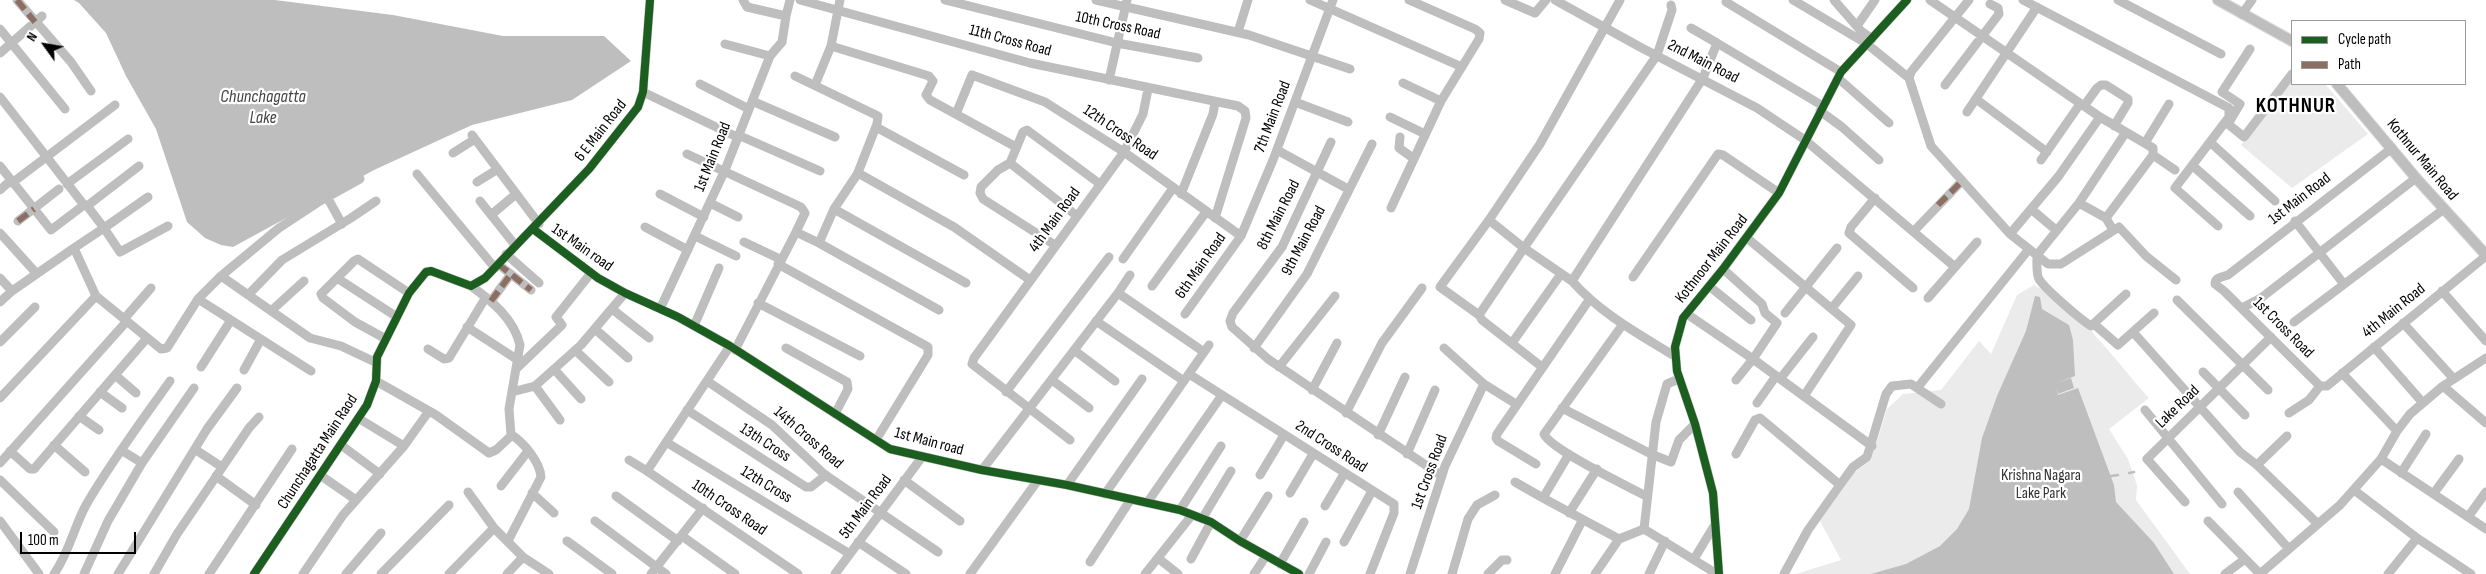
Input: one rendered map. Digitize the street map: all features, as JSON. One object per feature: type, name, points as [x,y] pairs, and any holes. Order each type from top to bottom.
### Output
[{"type":"main road","points":[[2218,0],[2291,40]]},
{"type":"main road","name":"Kothnur Main Road","points":[[2338,85],[2416,178],[2486,255]]},
{"type":"street","points":[[17,0],[38,19],[92,91]]},
{"type":"street","name":"6 E Main Road","points":[[536,227],[629,120],[638,107],[644,92],[650,0]]},
{"type":"street","name":"1st Main Road","points":[[660,310],[726,170],[770,56],[782,42],[790,0]]},
{"type":"street","name":"11th Cross Road","points":[[800,0],[1030,63],[1215,103],[1225,102],[1238,106],[1245,111],[1246,118],[1216,218]]},
{"type":"street","points":[[815,85],[831,46],[840,0]]},
{"type":"street","name":"10th Cross Road","points":[[945,0],[962,2],[1117,43],[1198,58]]},
{"type":"street","points":[[1096,0],[1126,3],[1238,32],[1313,54],[1350,69]]},
{"type":"street","points":[[1238,32],[1248,0]]},
{"type":"street","points":[[1310,0],[1332,4],[1462,67]]},
{"type":"street","points":[[1391,208],[1441,101],[1479,39],[1480,32],[1410,0]]},
{"type":"street","points":[[1510,1],[1535,13],[1546,0]]},
{"type":"street","name":"2nd Main Road","points":[[1555,0],[1757,108],[1805,140],[1955,267]]},
{"type":"street","points":[[1542,367],[1479,315],[1440,287],[1489,220],[1540,144],[1620,0]]},
{"type":"street","points":[[1793,0],[1869,42]]},
{"type":"street","points":[[1834,0],[1869,42],[1909,78],[1931,146],[2010,234],[2037,258],[2048,264],[2061,264],[2119,227],[2146,256],[2176,280]]},
{"type":"street","points":[[1857,26],[1874,0]]},
{"type":"street","name":"Kothnoor Main Road","points":[[1718,574],[1713,493],[1696,424],[1679,379],[1675,347],[1683,318],[1723,270],[1779,193],[1839,75],[1907,0]]},
{"type":"street","points":[[1930,0],[2100,118],[2153,148],[2153,156],[2106,218]]},
{"type":"street","points":[[1909,78],[1911,72],[1969,0]]},
{"type":"street","points":[[2023,0],[2229,108],[2229,117],[2175,188],[2218,226]]},
{"type":"street","points":[[2118,0],[2221,54]]},
{"type":"street","points":[[2242,14],[2252,0]]},
{"type":"street","points":[[744,2],[747,6],[786,16]]},
{"type":"street","points":[[1726,2],[1839,75],[1889,123]]},
{"type":"street","points":[[1108,80],[1126,3]]},
{"type":"street","name":"7th Main Road","points":[[1241,236],[1332,4]]},
{"type":"street","points":[[1945,85],[1999,14],[1998,8],[1990,4]]},
{"type":"street","points":[[1479,315],[1656,55],[1672,10],[1671,5]]},
{"type":"street","points":[[1967,112],[2037,7]]},
{"type":"street","points":[[0,52],[38,19]]},
{"type":"street","points":[[1691,28],[1822,109],[1879,160]]},
{"type":"street","points":[[0,29],[65,109]]},
{"type":"street","points":[[725,44],[770,56]]},
{"type":"street","points":[[1572,281],[1703,78],[1717,44]]},
{"type":"street","points":[[831,46],[932,78],[928,98],[1016,147]]},
{"type":"street","points":[[2250,49],[2222,92],[2240,104],[2228,124],[2244,137],[2291,75]]},
{"type":"street","name":"12th Cross Road","points":[[956,114],[972,75],[1045,102],[1124,152],[1241,236]]},
{"type":"street","points":[[795,76],[878,116],[876,127],[856,175],[834,210],[819,243]]},
{"type":"street","points":[[1403,83],[1441,101]]},
{"type":"street","points":[[700,84],[835,137]]},
{"type":"street","points":[[2041,160],[2082,105],[2101,85],[2128,99],[2128,103],[2114,126]]},
{"type":"street","name":"4th Main Road","points":[[1006,392],[972,364],[974,358],[1124,152],[1143,114],[1148,89]]},
{"type":"street","points":[[644,92],[738,136],[820,171]]},
{"type":"street","points":[[0,97],[46,158],[104,228],[120,252],[168,226]]},
{"type":"street","points":[[1976,99],[2047,152]]},
{"type":"street","points":[[1295,102],[1348,122]]},
{"type":"street","points":[[1123,259],[1177,191],[1213,114],[1215,103]]},
{"type":"street","points":[[2144,143],[2169,104]]},
{"type":"street","points":[[0,190],[46,158],[115,105]]},
{"type":"street","points":[[1390,117],[1425,134]]},
{"type":"street","points":[[2010,234],[2058,177],[2100,118]]},
{"type":"street","points":[[876,127],[964,175]]},
{"type":"street","points":[[1055,245],[984,199],[980,193],[981,187],[998,170],[1010,164],[1016,147],[1027,130],[1100,184]]},
{"type":"street","points":[[2126,132],[2079,203],[2056,230],[2037,258],[2039,279],[2076,316],[2089,325],[2094,324],[2126,294]]},
{"type":"street","name":"1st Main road","points":[[453,154],[473,137],[516,194],[536,227],[591,273],[625,293],[694,326],[732,348],[890,448],[982,470],[1067,485],[1180,510],[1206,520],[1299,574]]},
{"type":"street","points":[[1400,137],[1399,148],[1414,158]]},
{"type":"street","points":[[67,184],[128,139]]},
{"type":"street","name":"8th Main Road","points":[[1254,348],[1232,327],[1230,321],[1233,314],[1282,247],[1331,142]]},
{"type":"street","points":[[2211,143],[2275,201]]},
{"type":"street","name":"9th Main Road","points":[[1254,348],[1306,274],[1372,144]]},
{"type":"street","name":"1st Main Road","points":[[2224,291],[2214,284],[2217,278],[2228,275],[2295,221],[2392,148]]},
{"type":"street","points":[[1276,150],[1348,189]]},
{"type":"street","points":[[649,469],[687,410],[732,348],[796,232],[805,210],[726,170],[687,154]]},
{"type":"street","points":[[1632,277],[1718,154],[1779,193]]},
{"type":"street","points":[[2153,156],[2175,170]]},
{"type":"street","points":[[1010,164],[1077,216]]},
{"type":"street","points":[[0,166],[11,182],[53,230],[139,166]]},
{"type":"street","points":[[2193,166],[2250,216]]},
{"type":"street","points":[[477,182],[498,169]]},
{"type":"street","points":[[417,174],[497,266],[532,290]]},
{"type":"street","points":[[856,175],[864,176],[954,228],[1030,280]]},
{"type":"street","points":[[2242,308],[2260,298],[2416,178]]},
{"type":"street","points":[[74,248],[96,296],[161,349],[167,348],[198,299],[218,277],[279,228],[327,197],[360,179]]},
{"type":"street","points":[[1914,231],[1962,182]]},
{"type":"street","points":[[18,221],[59,189]]},
{"type":"street","points":[[491,215],[516,194]]},
{"type":"street","points":[[660,194],[704,217]]},
{"type":"street","points":[[0,302],[12,291],[148,197]]},
{"type":"street","points":[[327,197],[342,224]]},
{"type":"street","points":[[1875,198],[1850,227],[1849,233],[1913,288]]},
{"type":"street","points":[[248,295],[282,260],[376,201]]},
{"type":"street","points":[[480,201],[515,245]]},
{"type":"street","points":[[710,203],[738,217]]},
{"type":"street","points":[[2079,203],[2106,218],[2113,230]]},
{"type":"street","points":[[2031,208],[2056,230]]},
{"type":"street","points":[[2294,322],[2343,283],[2444,209]]},
{"type":"street","points":[[834,210],[966,284]]},
{"type":"street","name":"6th Main Road","points":[[1152,286],[1206,212]]},
{"type":"street","points":[[1489,220],[1524,248],[1572,281],[1589,300],[1676,357]]},
{"type":"street","points":[[2295,221],[2343,283]]},
{"type":"street","points":[[508,541],[541,473],[528,451],[511,435],[509,409],[518,364],[520,345],[518,335],[489,299],[471,286],[485,278],[515,245],[536,227]]},
{"type":"street","points":[[645,227],[688,250]]},
{"type":"street","points":[[796,232],[939,310]]},
{"type":"street","points":[[0,233],[37,274]]},
{"type":"street","points":[[695,236],[736,256]]},
{"type":"street","name":"6th Main Road","points":[[1186,314],[1241,236]]},
{"type":"street","points":[[1747,238],[1849,321],[1850,329],[1804,396]]},
{"type":"street","points":[[744,242],[928,347],[928,355],[876,440]]},
{"type":"street","points":[[1928,298],[1977,242]]},
{"type":"street","points":[[1785,313],[1804,286],[1837,248]]},
{"type":"street","points":[[1918,387],[2029,249]]},
{"type":"street","points":[[506,254],[538,283]]},
{"type":"street","name":"4th Main Road","points":[[2289,413],[2309,400],[2320,386],[2327,386],[2486,255]]},
{"type":"street","points":[[1070,440],[1006,392],[1109,257]]},
{"type":"street","points":[[386,339],[355,322],[321,296],[358,259],[409,293]]},
{"type":"street","points":[[694,326],[719,268]]},
{"type":"street","name":"Chunchagatta Main Raod","points":[[254,574],[369,400],[376,380],[377,363],[386,339],[409,293],[426,272],[431,270],[471,286]]},
{"type":"street","points":[[1723,270],[1762,304],[1766,313],[1777,323],[1753,359],[1736,380]]},
{"type":"street","points":[[518,364],[562,325],[556,317],[591,273]]},
{"type":"street","points":[[428,350],[446,360],[467,327],[511,274]]},
{"type":"street","points":[[1512,343],[1561,274]]},
{"type":"street","name":"1st Main Road","points":[[982,470],[1130,275]]},
{"type":"street","points":[[221,276],[310,338],[341,346],[377,363]]},
{"type":"street","points":[[1832,308],[1858,276]]},
{"type":"street","points":[[0,278],[12,291]]},
{"type":"street","points":[[337,278],[397,317]]},
{"type":"street","points":[[271,311],[304,281]]},
{"type":"street","points":[[1709,286],[1751,320]]},
{"type":"street","points":[[0,462],[126,320],[151,288]]},
{"type":"street","points":[[1346,414],[1382,342],[1422,288]]},
{"type":"street","name":"1st Cross Road","points":[[2224,291],[2320,386]]},
{"type":"street","points":[[2442,292],[2486,341]]},
{"type":"street","points":[[512,392],[535,386],[575,350],[625,293]]},
{"type":"street","points":[[1105,494],[1207,349],[1118,293]]},
{"type":"street","points":[[0,398],[96,296]]},
{"type":"street","points":[[1279,367],[1335,296]]},
{"type":"street","points":[[198,299],[311,371]]},
{"type":"street","points":[[1536,464],[1496,438],[1516,404],[1589,300]]},
{"type":"street","points":[[2176,300],[2268,390]]},
{"type":"street","points":[[758,303],[860,356]]},
{"type":"street","points":[[0,342],[35,307]]},
{"type":"street","points":[[612,309],[650,338]]},
{"type":"street","points":[[2094,324],[2118,345],[2154,313]]},
{"type":"street","points":[[1687,314],[1753,359],[1872,446]]},
{"type":"street","points":[[201,367],[231,320]]},
{"type":"street","name":"2nd Cross Road","points":[[1096,320],[1187,378],[1222,395],[1394,504],[1394,513],[1370,574]]},
{"type":"street","points":[[2403,323],[2454,379]]},
{"type":"street","points":[[1623,324],[1544,434],[1546,438],[1569,454],[1646,496]]},
{"type":"street","points":[[467,327],[518,364]]},
{"type":"street","points":[[595,329],[628,358]]},
{"type":"street","points":[[2133,332],[2199,408],[2246,458],[2257,465],[2318,524]]},
{"type":"street","points":[[1757,402],[1813,337]]},
{"type":"street","name":"Lake Road","points":[[2185,502],[2147,459],[2271,337]]},
{"type":"street","points":[[10,451],[32,470],[147,338]]},
{"type":"street","points":[[244,370],[261,339]]},
{"type":"street","points":[[1312,390],[1337,342]]},
{"type":"street","points":[[2374,347],[2423,403]]},
{"type":"street","points":[[786,348],[847,382],[848,389],[835,414]]},
{"type":"street","points":[[1254,348],[1346,414],[1442,476]]},
{"type":"street","points":[[1444,348],[1484,384],[1516,404]]},
{"type":"street","points":[[575,350],[609,382]]},
{"type":"street","points":[[1074,350],[1115,381]]},
{"type":"street","points":[[2208,521],[2260,574],[2354,490],[2381,460],[2404,420],[2443,386],[2484,363]]},
{"type":"street","points":[[554,369],[582,399]]},
{"type":"street","points":[[2202,372],[2246,415]]},
{"type":"street","points":[[2342,373],[2397,431]]},
{"type":"street","points":[[115,375],[136,393]]},
{"type":"street","points":[[1378,435],[1405,377]]},
{"type":"street","points":[[1067,485],[1142,379]]},
{"type":"street","points":[[1644,530],[1650,454],[1656,422],[1667,384],[1679,379]]},
{"type":"street","points":[[376,380],[429,410],[489,453],[496,450],[511,435]]},
{"type":"street","points":[[1052,380],[1089,408]]},
{"type":"street","points":[[54,574],[61,564],[85,507],[121,450],[170,381]]},
{"type":"street","name":"14th Cross Road","points":[[707,381],[772,425],[826,475],[938,552]]},
{"type":"street","name":"1st Cross Road","points":[[1410,574],[1442,476],[1484,384]]},
{"type":"street","points":[[1784,574],[1808,530],[1853,468],[1867,456],[1872,446],[1886,394],[1892,386],[1911,384],[1918,387],[1940,404]]},
{"type":"street","points":[[535,386],[560,420]]},
{"type":"street","points":[[2443,386],[2486,423]]},
{"type":"street","points":[[84,574],[108,522],[142,463],[194,388]]},
{"type":"street","points":[[118,574],[196,450],[207,429],[237,388]]},
{"type":"street","points":[[1407,454],[1435,390]]},
{"type":"street","points":[[100,392],[122,408]]},
{"type":"street","points":[[1147,503],[1222,395]]},
{"type":"street","points":[[1562,408],[1650,454],[1671,462],[1679,440],[1696,424]]},
{"type":"street","points":[[303,574],[343,515],[404,446],[429,410]]},
{"type":"street","name":"13th Cross","points":[[687,410],[806,487],[811,488],[826,475]]},
{"type":"street","points":[[2145,410],[2166,439],[2222,504]]},
{"type":"street","points":[[78,416],[100,430]]},
{"type":"street","points":[[154,574],[177,534],[222,467],[260,417]]},
{"type":"street","points":[[358,418],[404,446]]},
{"type":"street","points":[[1736,454],[1755,420],[1760,418],[1840,485]]},
{"type":"street","points":[[2401,473],[2426,434]]},
{"type":"street","points":[[1260,475],[1284,435]]},
{"type":"street","points":[[2257,465],[2287,436]]},
{"type":"street","name":"12th Cross","points":[[666,442],[850,554]]},
{"type":"street","points":[[341,445],[380,474]]},
{"type":"street","points":[[54,446],[85,472]]},
{"type":"street","points":[[1180,510],[1221,446]]},
{"type":"street","points":[[121,450],[142,463]]},
{"type":"street","points":[[196,450],[222,467]]},
{"type":"street","points":[[209,574],[292,450]]},
{"type":"street","points":[[501,486],[528,451]]},
{"type":"street","points":[[1290,493],[1314,454]]},
{"type":"street","points":[[1543,498],[1569,454]]},
{"type":"street","name":"5th Main Road","points":[[838,573],[858,542],[922,457]]},
{"type":"street","points":[[2434,493],[2459,459]]},
{"type":"street","name":"10th Cross Road","points":[[629,460],[649,469],[798,574]]},
{"type":"street","points":[[2381,460],[2434,493],[2486,529]]},
{"type":"street","points":[[1569,513],[1597,469]]},
{"type":"street","points":[[1191,558],[1206,520],[1230,471]]},
{"type":"street","points":[[1325,506],[1344,474]]},
{"type":"street","points":[[320,475],[356,500]]},
{"type":"street","points":[[216,476],[256,505]]},
{"type":"street","points":[[0,480],[54,532]]},
{"type":"street","points":[[904,480],[960,521]]},
{"type":"street","points":[[970,574],[1038,480]]},
{"type":"street","points":[[1515,482],[1582,521],[1619,539]]},
{"type":"street","points":[[2354,490],[2417,538],[2471,574]]},
{"type":"street","points":[[1344,542],[1372,491]]},
{"type":"street","points":[[468,492],[494,528],[523,557],[549,574]]},
{"type":"street","points":[[2238,492],[2289,549]]},
{"type":"street","points":[[2468,517],[2486,492]]},
{"type":"street","points":[[532,493],[554,512]]},
{"type":"street","points":[[1452,574],[1468,519],[1477,505],[1495,495]]},
{"type":"street","points":[[616,496],[734,574]]},
{"type":"street","points":[[1240,541],[1268,496]]},
{"type":"street","points":[[1090,562],[1131,500]]},
{"type":"street","points":[[381,574],[449,505]]},
{"type":"street","points":[[654,570],[703,508]]},
{"type":"street","points":[[1145,574],[1192,515]]},
{"type":"street","points":[[0,520],[38,574]]},
{"type":"street","points":[[595,521],[654,570],[666,574]]},
{"type":"street","points":[[1555,574],[1582,521]]},
{"type":"street","points":[[1280,564],[1304,522]]},
{"type":"street","points":[[1694,559],[1714,526]]},
{"type":"street","points":[[449,574],[494,528]]},
{"type":"street","points":[[1595,574],[1619,539],[1644,530],[1718,574]]},
{"type":"street","points":[[346,574],[382,533]]},
{"type":"street","points":[[2388,574],[2417,538]]},
{"type":"street","points":[[567,541],[612,574]]},
{"type":"street","points":[[1649,574],[1665,541]]},
{"type":"street","points":[[858,542],[906,574]]},
{"type":"street","points":[[1309,574],[1326,542]]},
{"type":"street","points":[[1254,574],[1266,556]]},
{"type":"street","points":[[507,574],[523,557]]},
{"type":"street","points":[[1158,558],[1178,574]]},
{"type":"street","points":[[2225,574],[2245,559]]},
{"type":"street","points":[[1488,574],[1502,560],[1507,560]]},
{"type":"green space","points":[[2291,83],[2291,85],[2326,85],[2368,134],[2292,188],[2241,145]]},
{"type":"green space","name":"Krishna Nagara Lake Park","points":[[2034,285],[2050,294],[2081,320],[2149,398],[2109,429],[2128,459],[2137,485],[2136,500],[2190,574],[1796,574],[1841,560],[1820,521],[1855,472],[1871,460],[1887,409],[1903,394],[1941,390],[1979,341],[1991,354],[2017,295]]},
{"type":"water","name":"Chunchagatta Lake","points":[[74,0],[275,0],[393,15],[503,36],[604,36],[631,61],[572,100],[472,125],[374,170],[233,247],[221,245],[205,238],[187,222],[156,129],[126,76],[106,33],[79,3]]},
{"type":"water","name":"Krishna Nagara Lake Park","points":[[2035,296],[2040,297],[2042,309],[2069,325],[2073,340],[2075,376],[2054,384],[2071,378],[2074,388],[2058,394],[2055,387],[2058,395],[2078,388],[2114,485],[2116,502],[2154,543],[2174,574],[1871,574],[1906,564],[1940,546],[1957,529],[1969,509],[1982,438],[1997,396],[2026,331]]},
{"type":"waterway","points":[[2129,473],[2134,472]]},
{"type":"waterway","points":[[2111,476],[2118,475]]},
{"type":"marked path","points":[[17,0],[35,22]]},
{"type":"marked path","points":[[1938,205],[1961,182]]},
{"type":"marked path","points":[[18,221],[34,209]]},
{"type":"marked path","points":[[498,264],[531,290]]},
{"type":"marked path","points":[[491,301],[511,274]]},
{"type":"cycle path","points":[[254,574],[367,405],[376,381],[377,357],[409,293],[426,272],[431,271],[471,286],[485,278],[589,169],[638,107],[643,92],[650,0]]},
{"type":"cycle path","points":[[1719,574],[1713,493],[1695,424],[1677,371],[1675,347],[1683,318],[1723,269],[1779,193],[1841,72],[1907,0]]},
{"type":"cycle path","points":[[533,229],[598,278],[625,293],[678,317],[730,346],[890,449],[982,470],[1067,485],[1180,510],[1211,522],[1240,541],[1299,574]]},
{"type":"district","name":"KOTHNUR","points":[[2296,107]]}]
